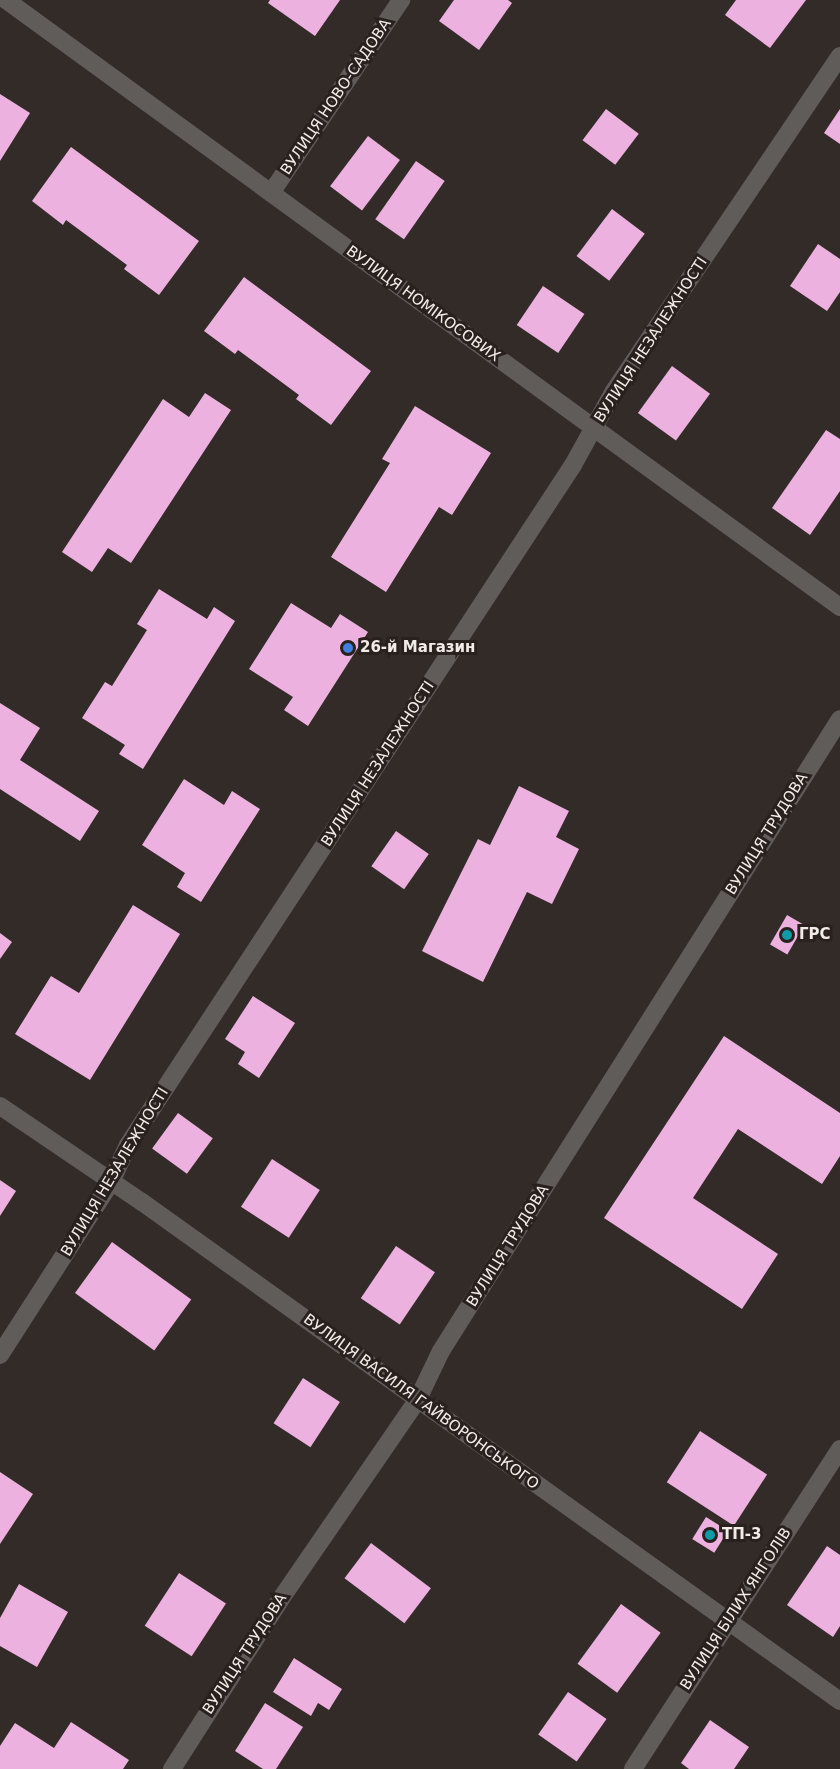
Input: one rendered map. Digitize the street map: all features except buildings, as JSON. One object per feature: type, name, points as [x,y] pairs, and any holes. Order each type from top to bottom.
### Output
[{"type":"street","name":"ВУЛИЦЯ НОМІКОСОВИХ","points":[[6,0],[840,607]]},
{"type":"street","name":"ВУЛИЦЯ НОВО-САДОВА","points":[[272,193],[401,0]]},
{"type":"street","name":"ВУЛИЦЯ НЕЗАЛЕЖНОСТІ","points":[[0,1355],[111,1182],[128,1146],[594,428],[840,56]]},
{"type":"street","name":"ВУЛИЦЯ ТРУДОВА","points":[[172,1769],[280,1600],[418,1399],[441,1352],[840,719]]},
{"type":"street","name":"ВУЛИЦЯ ВАСИЛЯ ГАЙВОРОНСЬКОГО","points":[[0,1107],[111,1182],[418,1399],[840,1701]]},
{"type":"street","name":"ВУЛИЦЯ БІЛИХ ЯНГОЛІВ","points":[[633,1769],[840,1449]]},
{"type":"place","name":"26-й Магазин","points":[[348,648]]},
{"type":"place","name":"ГРС","points":[[787,935]]},
{"type":"place","name":"ТП-3","points":[[710,1535]]}]
